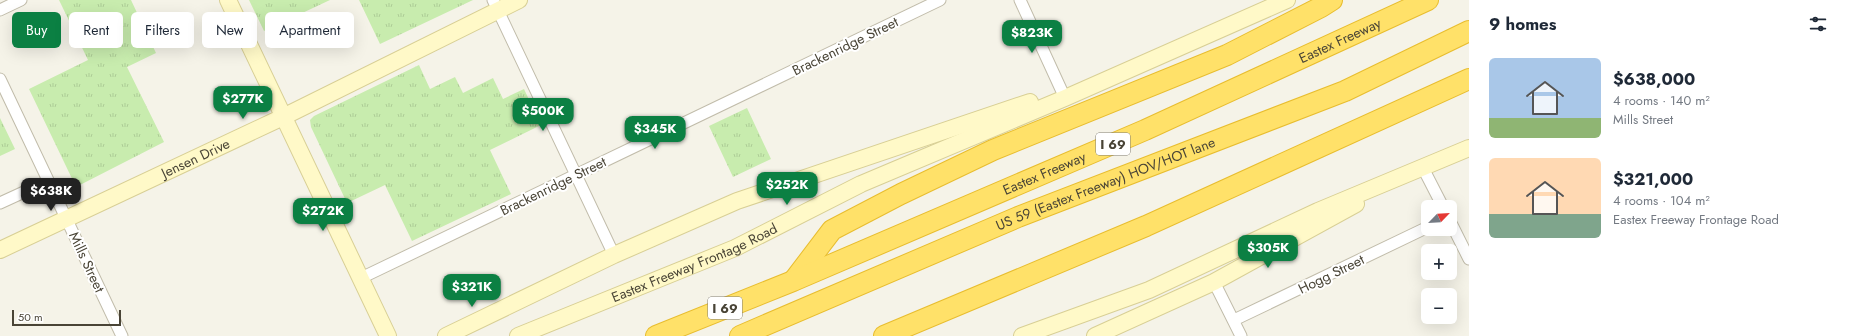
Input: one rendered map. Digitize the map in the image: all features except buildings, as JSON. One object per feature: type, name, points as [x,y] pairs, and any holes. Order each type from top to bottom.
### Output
[{"type":"highway","points":[[793,281],[832,230],[901,194],[993,150],[1220,58],[1332,0]]},
{"type":"highway","name":"Eastex Freeway","points":[[656,336],[793,281],[1144,130],[1428,0]]},
{"type":"highway","name":"US 59 (Eastex Freeway) HOV/HOT lane","points":[[740,336],[1018,217],[1345,91],[1469,31]]},
{"type":"highway","points":[[884,336],[1146,226],[1469,79]]},
{"type":"main road","points":[[228,0],[388,336]]},
{"type":"main road","name":"Jensen Drive","points":[[0,250],[283,117],[495,5],[519,0]]},
{"type":"main road","name":"Eastex Freeway Frontage Road","points":[[518,336],[735,248],[861,184],[1065,98],[1286,0]]},
{"type":"main road","points":[[446,336],[614,256],[737,201],[1039,99],[1065,98]]},
{"type":"main road","points":[[1022,336],[1149,290],[1318,211],[1469,148]]},
{"type":"main road","points":[[1095,336],[1214,282],[1423,168]]},
{"type":"street","points":[[0,10],[21,0]]},
{"type":"street","name":"Brackenridge Street","points":[[361,278],[940,0]]},
{"type":"street","points":[[1020,0],[1065,98]]},
{"type":"street","points":[[495,5],[614,256]]},
{"type":"street","name":"Mills Street","points":[[0,79],[122,336]]},
{"type":"street","points":[[1423,168],[1439,200]]},
{"type":"street","points":[[0,203],[48,181]]},
{"type":"street","name":"Hogg Street","points":[[1234,320],[1421,230]]},
{"type":"street","points":[[1457,235],[1469,259]]},
{"type":"street","points":[[1214,282],[1241,336]]},
{"type":"green space","points":[[59,0],[131,0],[137,12],[131,12],[131,48],[154,48],[156,53],[127,67],[164,142],[76,187],[29,89],[88,60],[82,48],[123,48],[123,12],[69,12],[69,21]]},
{"type":"green space","points":[[249,0],[330,0],[304,12],[265,12],[264,31],[257,17],[257,12],[255,12]]},
{"type":"green space","points":[[359,0],[473,0],[380,44]]},
{"type":"green space","points":[[419,65],[430,89],[455,77],[463,93],[493,78],[503,99],[524,89],[541,125],[490,150],[511,194],[412,241],[385,185],[347,203],[311,127],[310,120],[314,116]]},
{"type":"green space","points":[[747,108],[771,159],[733,177],[709,126]]},
{"type":"green space","points":[[0,118],[15,149],[0,156]]}]
